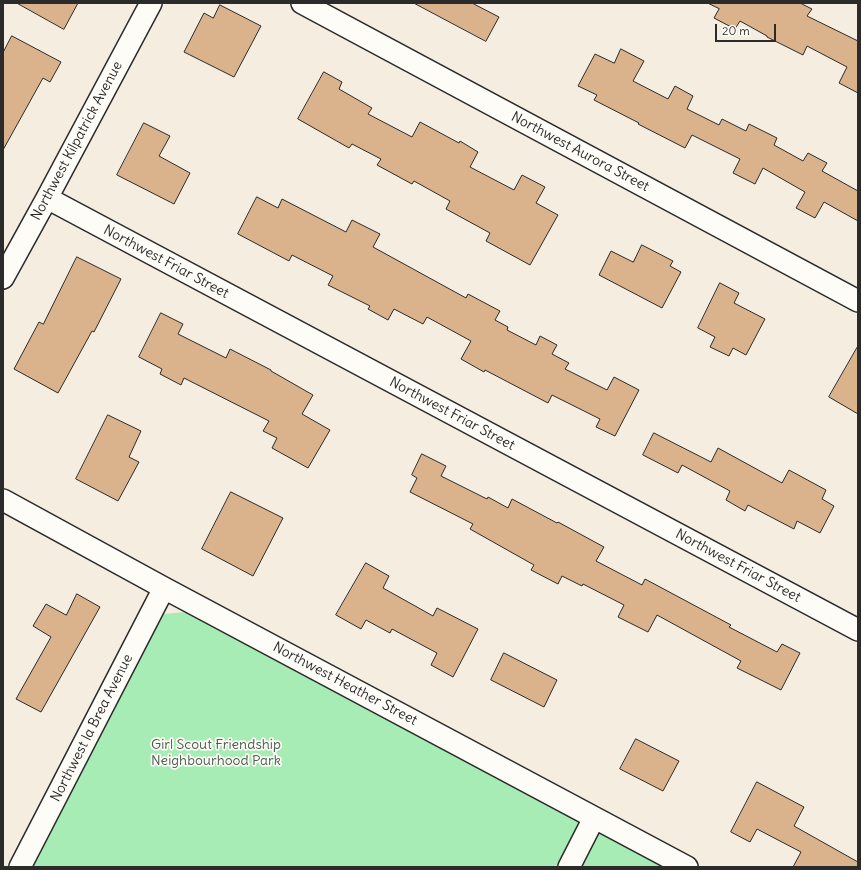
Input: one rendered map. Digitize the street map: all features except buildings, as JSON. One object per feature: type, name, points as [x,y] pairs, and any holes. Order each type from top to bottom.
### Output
[{"type":"street","name":"Northwest Kilpatrick Avenue","points":[[3,278],[151,3]]},
{"type":"street","name":"Northwest Aurora Street","points":[[302,3],[858,301]]},
{"type":"street","name":"Northwest Friar Street","points":[[47,198],[858,630]]},
{"type":"street","name":"Northwest Heather Street","points":[[3,500],[164,588],[687,867]]},
{"type":"street","name":"Northwest la Brea Avenue","points":[[20,867],[164,588]]},
{"type":"street","points":[[569,867],[594,818]]},
{"type":"green space","name":"Girl Scout Friendship Neighbourhood Park","points":[[185,612],[237,635],[672,867],[28,867],[153,629],[163,614]]}]
